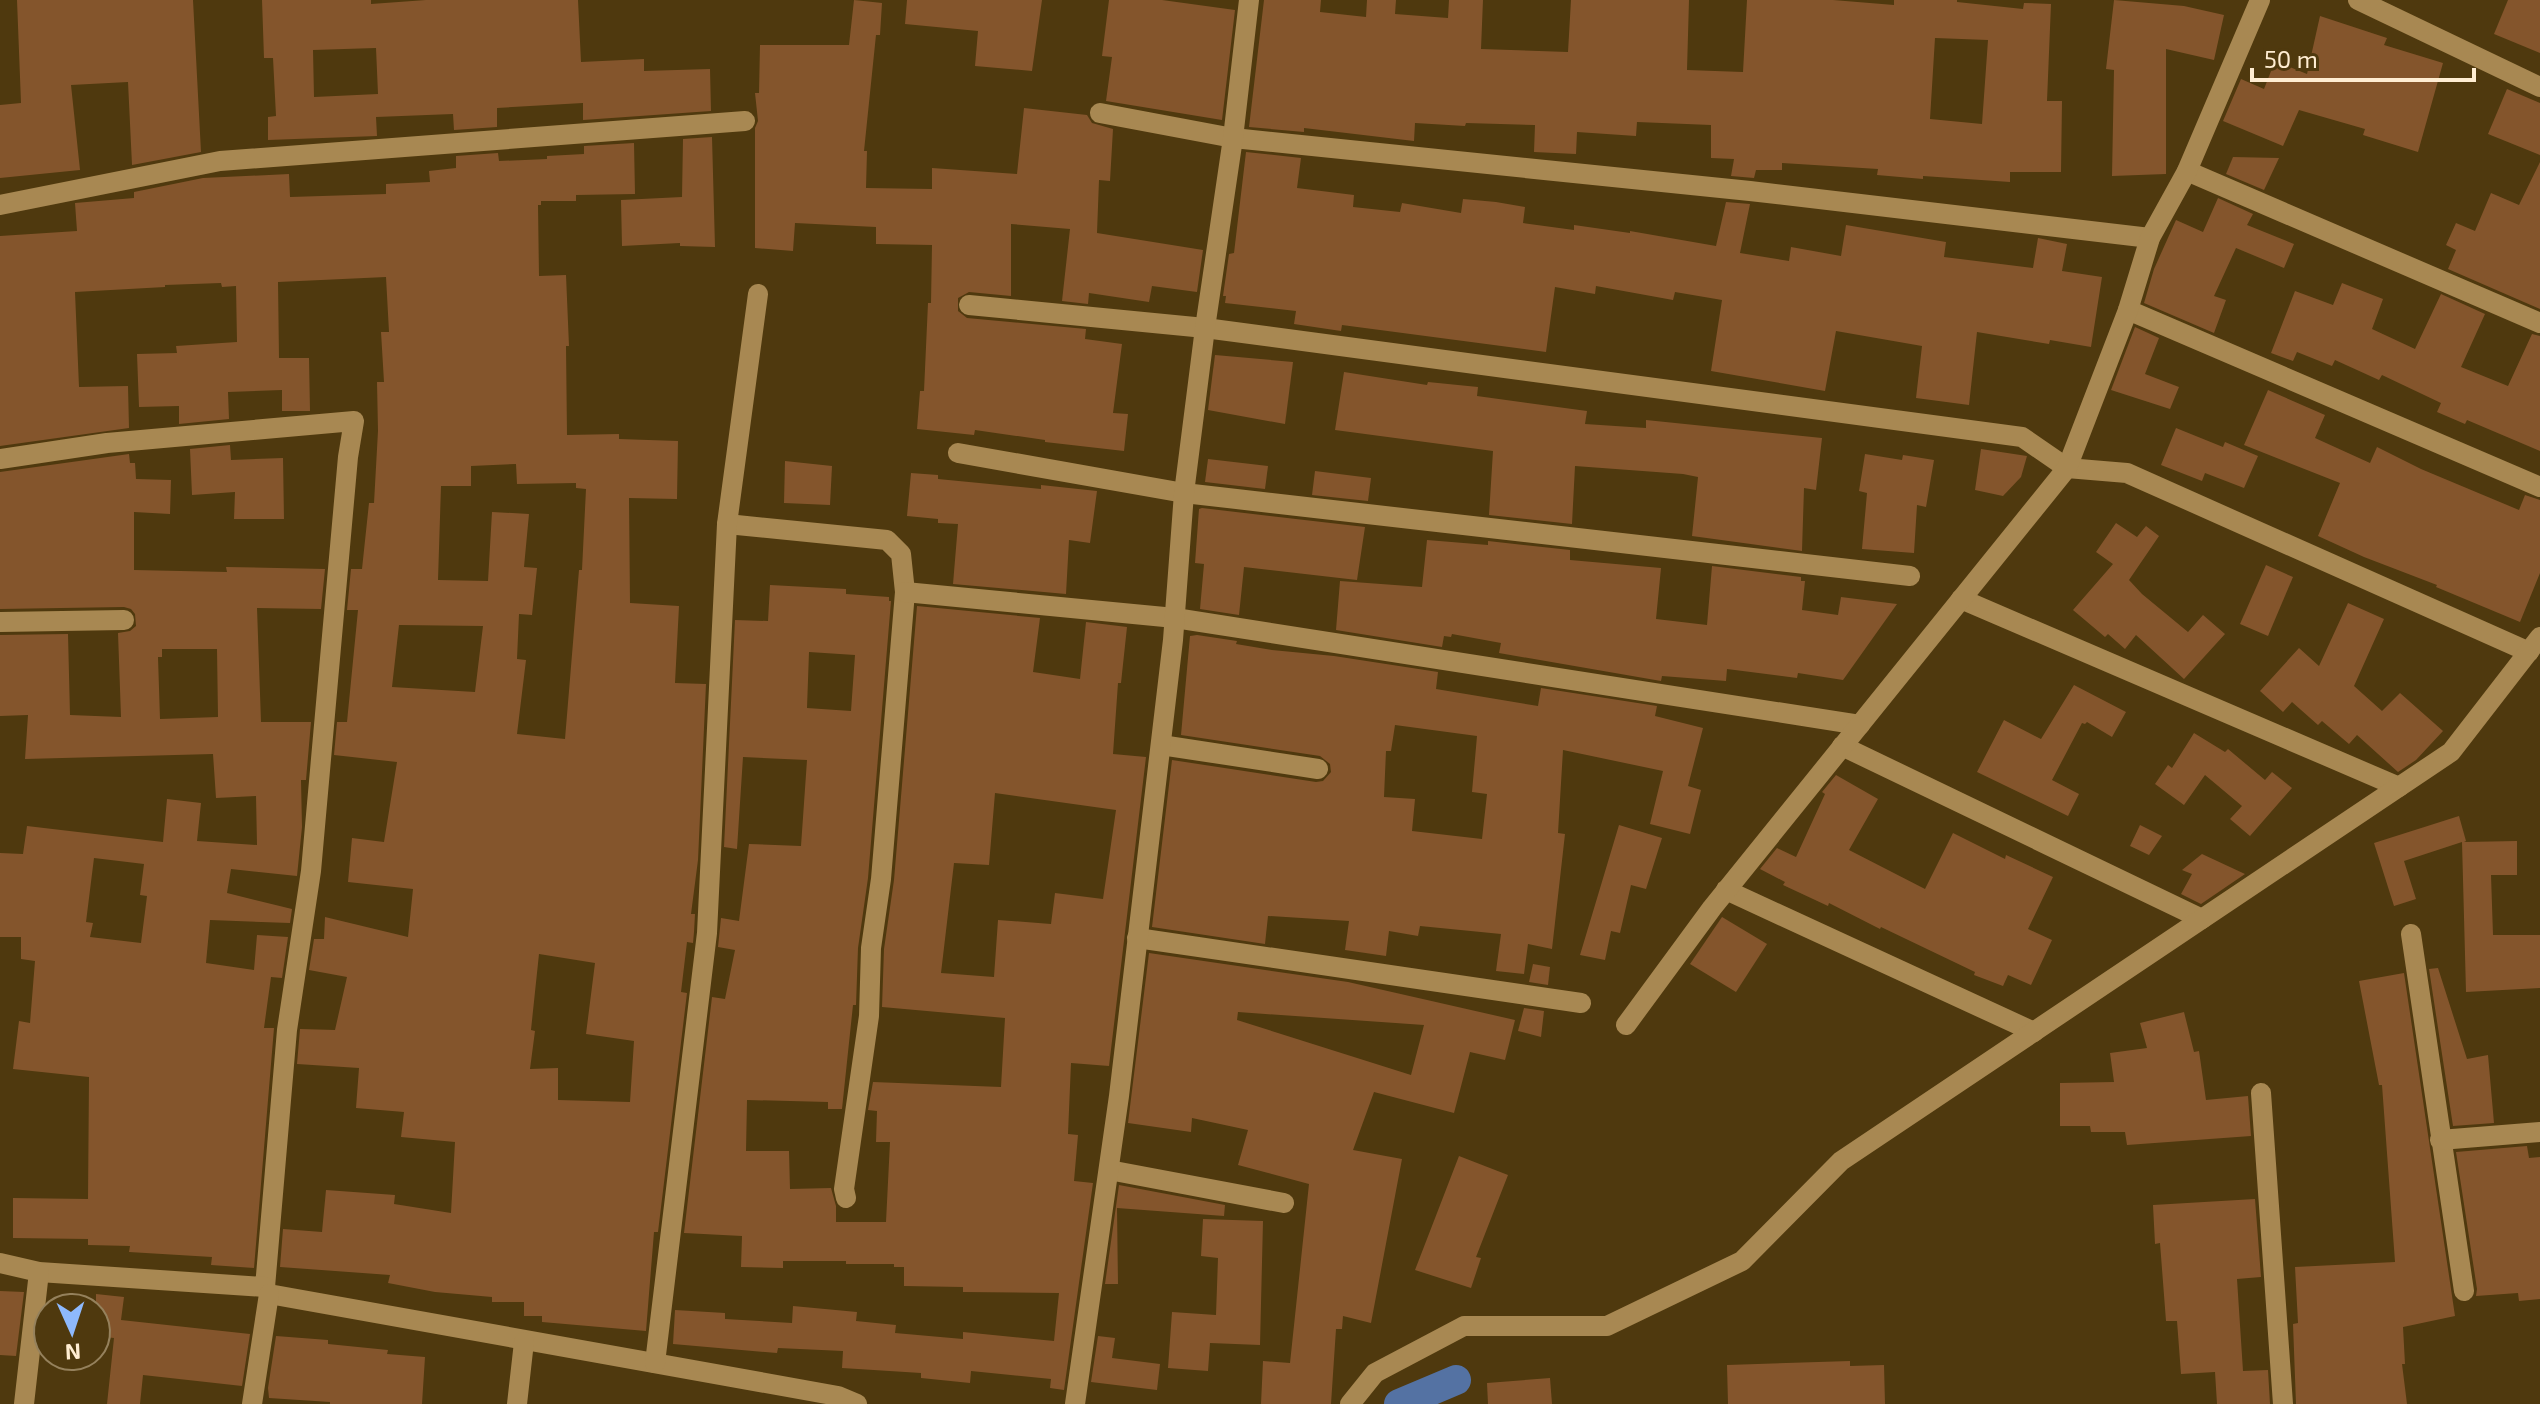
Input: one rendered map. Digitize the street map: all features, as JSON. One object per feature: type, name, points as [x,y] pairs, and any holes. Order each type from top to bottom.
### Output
[{"type":"street","points":[[1075,1404],[1109,1170],[1161,745],[1184,493],[1249,0]]},
{"type":"street","points":[[1626,1025],[1726,890],[2067,468],[2128,310],[2150,238],[2187,171],[2260,0]]},
{"type":"street","points":[[2358,0],[2540,87]]},
{"type":"street","points":[[1100,113],[1233,138],[1750,191],[2150,238]]},
{"type":"street","points":[[0,205],[220,161],[745,121]]},
{"type":"street","points":[[2187,171],[2540,323]]},
{"type":"street","points":[[655,1363],[707,933],[727,524],[758,294]]},
{"type":"street","points":[[969,305],[1205,328],[2022,437],[2067,468],[2127,473],[2534,645],[2451,752],[1841,1161],[1742,1261],[1607,1326],[1464,1326],[1375,1373],[1350,1404]]},
{"type":"street","points":[[2128,310],[2540,487]]},
{"type":"street","points":[[0,459],[107,443],[354,421],[348,457],[311,871],[287,1030],[267,1291],[252,1404]]},
{"type":"street","points":[[958,453],[1184,493],[1910,576]]},
{"type":"street","points":[[727,524],[887,540],[901,554],[905,592],[881,879],[871,948],[869,1016],[844,1189],[846,1198]]},
{"type":"street","points":[[905,592],[1175,618],[1860,725]]},
{"type":"street","points":[[1961,599],[2399,787]]},
{"type":"street","points":[[0,622],[124,620]]},
{"type":"street","points":[[1161,745],[1318,769]]},
{"type":"street","points":[[1842,746],[2202,919]]},
{"type":"street","points":[[1726,890],[2034,1032]]},
{"type":"street","points":[[2411,934],[2464,1291]]},
{"type":"street","points":[[1137,938],[1581,1003]]},
{"type":"street","points":[[2261,1093],[2283,1404]]},
{"type":"street","points":[[2440,1140],[2540,1132]]},
{"type":"street","points":[[1109,1170],[1284,1203]]},
{"type":"street","points":[[0,1263],[39,1272],[267,1291],[524,1342],[838,1396],[857,1404]]},
{"type":"street","points":[[24,1404],[39,1272]]},
{"type":"street","points":[[517,1404],[524,1342]]},
{"type":"building","points":[[17,0],[193,0],[201,152],[132,165],[128,82],[71,85],[80,170],[0,178],[0,105],[21,103]]},
{"type":"building","points":[[262,0],[371,0],[371,4],[426,0],[578,0],[581,62],[644,59],[644,71],[710,69],[711,111],[583,120],[583,103],[497,108],[497,127],[454,130],[453,114],[376,117],[377,136],[268,140],[268,117],[276,116],[273,58],[264,58]],"holes":[[[376,48],[378,94],[314,97],[313,50]]]},
{"type":"building","points":[[854,0],[882,3],[864,151],[867,151],[866,188],[932,189],[932,168],[1017,174],[1024,108],[1087,115],[1092,123],[1113,129],[1110,181],[1099,180],[1097,233],[1203,250],[1197,292],[1152,286],[1149,302],[1089,293],[1088,304],[1062,301],[1070,229],[1011,224],[1011,296],[969,292],[958,298],[958,311],[967,318],[1086,329],[1085,339],[1122,344],[1113,413],[1128,414],[1124,451],[975,430],[974,435],[917,429],[920,391],[924,391],[932,245],[876,244],[876,227],[795,223],[793,251],[755,248],[755,128],[758,121],[755,93],[759,93],[760,45],[849,45]]},
{"type":"building","points":[[907,0],[1042,0],[1032,71],[975,66],[978,31],[905,24]]},
{"type":"building","points":[[1109,0],[1162,0],[1235,10],[1222,120],[1106,101],[1112,57],[1102,56]]},
{"type":"building","points":[[1264,0],[1321,0],[1320,12],[1366,17],[1367,0],[1396,0],[1395,14],[1448,18],[1449,0],[1483,0],[1481,49],[1568,52],[1571,0],[1689,0],[1687,70],[1743,72],[1747,0],[1833,0],[1894,5],[1894,0],[1957,0],[2023,9],[2024,3],[2051,4],[2047,101],[2062,101],[2061,172],[2010,172],[2010,182],[1923,176],[1923,179],[1877,175],[1878,169],[1782,163],[1782,170],[1756,170],[1754,178],[1731,176],[1734,159],[1711,158],[1711,125],[1637,122],[1636,136],[1577,132],[1576,154],[1534,152],[1535,125],[1415,123],[1414,141],[1304,128],[1304,132],[1249,127]],"holes":[[[1935,38],[1988,40],[1982,124],[1930,119]]]},
{"type":"building","points":[[2114,0],[2184,6],[2224,15],[2214,60],[2166,49],[2166,174],[2112,176],[2114,70],[2106,69]]},
{"type":"building","points":[[2508,0],[2540,0],[2540,53],[2494,34]]},
{"type":"building","points":[[2320,16],[2387,38],[2384,45],[2443,63],[2418,152],[2363,135],[2365,129],[2299,110],[2283,146],[2223,121],[2241,79],[2264,89],[2275,61],[2307,74]]},
{"type":"building","points":[[2507,89],[2540,103],[2540,155],[2488,134]]},
{"type":"building","points":[[712,137],[715,247],[680,246],[680,243],[622,246],[621,200],[682,197],[683,139]]},
{"type":"building","points":[[634,143],[635,194],[576,195],[576,201],[541,201],[538,205],[539,276],[566,275],[569,346],[566,346],[567,435],[619,434],[619,439],[678,441],[677,499],[629,498],[630,603],[679,606],[675,683],[706,684],[698,860],[691,914],[695,914],[693,943],[687,942],[681,992],[687,993],[658,1232],[654,1232],[646,1331],[542,1322],[542,1316],[524,1316],[524,1302],[492,1302],[492,1297],[435,1292],[388,1283],[390,1275],[280,1267],[283,1229],[322,1232],[326,1190],[395,1195],[394,1204],[451,1213],[455,1142],[401,1137],[404,1112],[356,1108],[359,1068],[297,1064],[300,1029],[335,1030],[347,977],[309,970],[314,939],[324,939],[325,917],[408,937],[413,889],[348,882],[352,838],[384,842],[397,762],[334,755],[337,722],[347,722],[358,610],[347,610],[351,569],[362,569],[369,503],[374,503],[377,382],[384,382],[381,332],[389,332],[386,277],[278,282],[279,358],[309,358],[310,411],[282,411],[282,390],[228,392],[229,419],[179,424],[179,406],[139,407],[137,354],[177,353],[176,346],[237,342],[236,286],[222,287],[221,283],[165,285],[75,292],[79,387],[128,386],[129,428],[0,446],[0,236],[77,231],[75,203],[134,198],[134,192],[203,178],[289,174],[290,197],[386,194],[386,184],[430,182],[429,171],[456,168],[456,156],[498,153],[499,161],[547,159],[547,156],[584,154],[584,146]],"holes":[[[516,464],[517,484],[576,483],[576,488],[586,489],[582,570],[579,570],[565,739],[517,734],[526,660],[517,659],[519,614],[532,615],[537,568],[524,567],[529,514],[492,512],[488,581],[438,580],[441,486],[471,486],[471,466]],[[399,625],[483,626],[475,692],[392,687]],[[539,954],[595,963],[586,1034],[634,1041],[630,1102],[558,1100],[558,1068],[530,1069],[535,1031],[531,1030]]]},
{"type":"building","points":[[1246,152],[1301,158],[1297,188],[1354,195],[1353,207],[1400,212],[1402,203],[1461,213],[1463,199],[1496,202],[1525,207],[1523,223],[1574,230],[1574,225],[1630,231],[1716,246],[1726,202],[1750,204],[1740,253],[1789,261],[1791,247],[1841,256],[1846,225],[1946,242],[1944,257],[2033,268],[2038,238],[2067,244],[2062,271],[2102,277],[2091,347],[2050,340],[2049,344],[1977,332],[1969,405],[1916,398],[1922,346],[1836,331],[1825,391],[1711,371],[1722,300],[1675,292],[1673,300],[1596,286],[1595,294],[1555,287],[1546,352],[1342,325],[1341,331],[1294,324],[1296,311],[1225,303],[1226,296],[1223,296],[1229,254],[1234,253]]},
{"type":"building","points":[[2233,157],[2279,158],[2264,190],[2226,174]]},
{"type":"building","points":[[2540,162],[2540,309],[2448,269],[2456,250],[2446,245],[2456,223],[2475,231],[2491,193],[2519,205]]},
{"type":"building","points":[[2218,198],[2253,214],[2247,225],[2294,244],[2284,268],[2236,248],[2214,296],[2226,300],[2214,333],[2144,303],[2154,269],[2176,220],[2203,232]]},
{"type":"building","points":[[2342,283],[2383,299],[2372,329],[2415,349],[2441,294],[2485,314],[2461,367],[2508,386],[2532,334],[2540,336],[2540,451],[2467,420],[2465,424],[2437,412],[2441,403],[2382,375],[2379,380],[2335,360],[2332,366],[2297,352],[2293,361],[2271,353],[2295,291],[2333,305]]},
{"type":"building","points":[[2135,327],[2159,338],[2145,374],[2179,387],[2170,409],[2111,390]]},
{"type":"building","points":[[1215,355],[1293,362],[1285,424],[1208,410]]},
{"type":"building","points":[[1344,372],[1427,385],[1428,382],[1478,387],[1477,396],[1587,411],[1585,424],[1646,428],[1646,420],[1822,438],[1816,490],[1804,488],[1802,551],[1692,536],[1698,477],[1683,474],[1575,466],[1572,524],[1489,515],[1493,451],[1335,430]]},
{"type":"building","points":[[2268,390],[2325,415],[2315,438],[2370,463],[2377,447],[2519,510],[2525,495],[2540,500],[2540,573],[2520,622],[2318,536],[2340,483],[2244,445]]},
{"type":"building","points":[[2176,428],[2223,447],[2225,442],[2258,456],[2244,488],[2205,473],[2202,481],[2161,465]]},
{"type":"building","points":[[230,445],[231,460],[283,458],[284,519],[234,519],[235,492],[192,495],[190,449]]},
{"type":"building","points":[[1981,449],[2027,456],[2021,477],[2003,496],[1975,490]]},
{"type":"building","points":[[129,454],[130,463],[135,463],[136,479],[171,480],[170,514],[134,512],[134,570],[227,572],[226,567],[325,569],[321,609],[257,608],[261,722],[311,722],[306,780],[301,780],[302,827],[297,876],[231,869],[227,893],[292,909],[290,923],[210,920],[206,963],[254,970],[257,935],[288,937],[282,978],[271,977],[264,1028],[274,1028],[254,1268],[211,1265],[212,1257],[129,1252],[130,1246],[88,1245],[88,1239],[13,1238],[13,1198],[88,1199],[89,1077],[13,1069],[19,1021],[30,1023],[35,961],[21,959],[21,937],[0,937],[0,853],[23,854],[27,826],[163,842],[167,799],[201,803],[197,841],[257,845],[256,796],[216,798],[213,754],[25,759],[28,715],[0,716],[0,635],[68,634],[70,715],[121,717],[118,633],[130,631],[136,626],[135,614],[124,607],[0,609],[0,472]],"holes":[[[162,649],[217,649],[218,717],[160,719],[158,657],[162,657]],[[94,858],[144,864],[140,895],[147,896],[141,943],[90,937],[93,923],[86,922]]]},
{"type":"building","points":[[1865,454],[1902,460],[1903,455],[1934,460],[1926,507],[1917,505],[1914,553],[1862,549],[1867,493],[1859,491]]},
{"type":"building","points":[[1208,459],[1268,466],[1265,489],[1205,482]]},
{"type":"building","points":[[785,461],[832,466],[830,505],[784,503]]},
{"type":"building","points":[[1315,471],[1371,478],[1368,501],[1312,495]]},
{"type":"building","points":[[911,473],[938,475],[938,479],[1041,489],[1041,485],[1097,491],[1090,543],[1069,540],[1066,594],[953,584],[958,524],[907,516]]},
{"type":"building","points":[[1199,509],[1365,527],[1357,580],[1244,567],[1239,615],[1200,609],[1204,564],[1195,563]]},
{"type":"building","points":[[2116,523],[2137,537],[2146,526],[2159,536],[2129,580],[2142,594],[2188,632],[2203,615],[2225,634],[2184,679],[2136,635],[2125,649],[2108,634],[2105,637],[2073,610],[2113,564],[2096,552]]},
{"type":"building","points":[[1427,540],[1488,545],[1488,541],[1570,550],[1570,560],[1661,568],[1656,619],[1707,625],[1712,566],[1801,577],[1801,581],[1805,581],[1802,610],[1838,615],[1841,597],[1897,604],[1843,680],[1798,673],[1797,678],[1727,669],[1726,681],[1662,676],[1661,681],[1499,653],[1501,643],[1452,634],[1451,637],[1444,636],[1442,647],[1336,630],[1340,581],[1422,587]]},
{"type":"building","points":[[2266,565],[2293,577],[2268,636],[2240,624]]},
{"type":"building","points":[[770,585],[846,589],[846,594],[889,597],[891,601],[868,878],[858,948],[856,1005],[853,1005],[842,1109],[828,1109],[828,1102],[747,1100],[746,1151],[789,1151],[790,1189],[831,1188],[836,1222],[886,1222],[890,1142],[876,1142],[877,1111],[868,1110],[873,1082],[1001,1087],[1005,1018],[882,1007],[884,949],[894,880],[917,606],[1040,618],[1033,672],[1080,679],[1086,622],[1127,627],[1121,683],[1118,683],[1113,754],[1146,757],[1109,1066],[1071,1063],[1068,1134],[1078,1135],[1074,1181],[1093,1183],[1064,1390],[1050,1388],[1051,1379],[971,1371],[970,1383],[921,1378],[921,1373],[842,1368],[843,1351],[778,1348],[777,1353],[673,1344],[675,1310],[725,1313],[725,1319],[792,1323],[793,1306],[857,1312],[856,1321],[896,1325],[895,1333],[963,1339],[963,1332],[1054,1341],[1059,1293],[963,1292],[963,1287],[904,1286],[904,1267],[894,1267],[894,1264],[783,1261],[783,1268],[741,1267],[742,1236],[684,1233],[712,997],[725,999],[735,950],[718,947],[721,918],[739,921],[749,844],[801,846],[807,760],[743,757],[737,849],[724,847],[735,620],[768,621]],"holes":[[[809,652],[855,655],[851,711],[807,708]],[[995,793],[1116,810],[1103,899],[1055,893],[1051,924],[998,920],[994,977],[941,973],[954,863],[989,865]]]},
{"type":"building","points":[[2348,603],[2384,619],[2354,686],[2382,711],[2400,693],[2443,731],[2416,760],[2398,772],[2357,735],[2349,744],[2322,721],[2318,725],[2292,702],[2283,712],[2260,691],[2299,648],[2319,666]]},
{"type":"building","points":[[1190,636],[1438,672],[1436,689],[1538,706],[1541,688],[1657,706],[1655,716],[1703,728],[1688,786],[1701,790],[1690,834],[1650,824],[1663,771],[1563,750],[1558,833],[1565,834],[1552,949],[1528,944],[1524,974],[1496,971],[1501,934],[1420,926],[1418,936],[1389,931],[1386,956],[1345,950],[1349,921],[1268,916],[1265,944],[1152,927],[1172,760],[1316,782],[1323,781],[1331,772],[1330,764],[1320,756],[1181,735]],"holes":[[[1395,725],[1477,736],[1472,792],[1487,794],[1482,839],[1412,831],[1415,799],[1384,797],[1386,751],[1391,751]]]},
{"type":"building","points":[[2074,685],[2126,712],[2112,737],[2087,722],[2082,723],[2052,780],[2079,794],[2068,816],[1977,772],[2004,720],[2041,739]]},
{"type":"building","points":[[2194,733],[2225,752],[2228,749],[2265,780],[2272,772],[2292,788],[2250,836],[2230,819],[2242,806],[2205,775],[2184,805],[2155,784],[2168,765],[2172,768]]},
{"type":"building","points":[[1836,775],[1878,799],[1849,850],[1925,889],[1953,833],[2005,859],[2006,855],[2053,877],[2028,929],[2052,940],[2031,985],[2008,975],[2003,986],[1974,975],[1975,972],[1881,927],[1783,885],[1785,882],[1760,869],[1777,848],[1796,857],[1825,794],[1822,792]]},
{"type":"building","points":[[2459,816],[2464,842],[2517,841],[2517,875],[2491,875],[2493,935],[2540,935],[2540,988],[2466,992],[2462,842],[2404,861],[2416,899],[2394,906],[2374,843]]},
{"type":"building","points":[[1619,825],[1662,838],[1646,889],[1631,885],[1620,933],[1611,931],[1605,960],[1580,955]]},
{"type":"building","points":[[2140,825],[2162,836],[2149,855],[2130,846]]},
{"type":"building","points":[[2202,854],[2245,874],[2201,904],[2181,894],[2192,874],[2182,870]]},
{"type":"building","points":[[1722,917],[1767,944],[1736,992],[1690,964]]},
{"type":"building","points":[[1149,953],[1348,982],[1515,1020],[1505,1060],[1470,1052],[1454,1113],[1374,1092],[1353,1150],[1402,1159],[1371,1323],[1343,1316],[1342,1329],[1336,1329],[1331,1404],[1261,1404],[1263,1361],[1290,1363],[1309,1184],[1238,1165],[1248,1130],[1192,1118],[1191,1132],[1128,1123]],"holes":[[[1238,1012],[1424,1025],[1411,1075],[1237,1020]]]},
{"type":"building","points":[[1533,964],[1550,967],[1548,985],[1529,982]]},
{"type":"building","points":[[2438,968],[2467,1059],[2488,1055],[2494,1123],[2453,1126],[2429,969]]},
{"type":"building","points":[[2404,973],[2455,1316],[2403,1327],[2405,1364],[2402,1364],[2407,1404],[2296,1404],[2293,1324],[2298,1323],[2295,1267],[2395,1262],[2382,1085],[2379,1085],[2359,981]]},
{"type":"building","points":[[1524,1008],[1544,1011],[1541,1037],[1518,1031]]},
{"type":"building","points":[[2184,1012],[2194,1052],[2199,1051],[2206,1100],[2248,1096],[2251,1136],[2127,1145],[2125,1132],[2091,1132],[2090,1126],[2060,1126],[2060,1083],[2114,1082],[2110,1053],[2147,1048],[2140,1023]]},
{"type":"building","points":[[2527,1146],[2529,1158],[2540,1157],[2540,1299],[2519,1301],[2518,1293],[2476,1296],[2456,1152]]},
{"type":"building","points":[[1459,1156],[1508,1175],[1476,1257],[1481,1258],[1471,1288],[1415,1270]]},
{"type":"building","points":[[1119,1185],[1225,1205],[1224,1216],[1117,1208],[1118,1284],[1105,1284]]},
{"type":"building","points":[[2255,1199],[2261,1277],[2237,1279],[2243,1371],[2268,1370],[2270,1404],[2217,1404],[2215,1372],[2181,1374],[2177,1321],[2166,1321],[2160,1243],[2155,1244],[2153,1205]]},
{"type":"building","points":[[1203,1219],[1263,1221],[1260,1345],[1210,1343],[1208,1371],[1168,1368],[1172,1312],[1216,1315],[1218,1258],[1201,1256]]},
{"type":"building","points":[[0,1291],[24,1292],[16,1356],[0,1355]]},
{"type":"building","points":[[112,1296],[124,1297],[121,1320],[250,1334],[242,1386],[143,1375],[140,1404],[107,1404],[114,1338]]},
{"type":"building","points":[[276,1336],[328,1340],[328,1344],[425,1357],[422,1404],[330,1404],[269,1398]]},
{"type":"building","points":[[1098,1336],[1115,1338],[1112,1358],[1160,1364],[1157,1390],[1091,1382]]},
{"type":"building","points":[[1850,1361],[1850,1366],[1884,1365],[1885,1404],[1728,1404],[1727,1365]]},
{"type":"building","points":[[1550,1378],[1552,1404],[1488,1404],[1487,1383]]},
{"type":"waterway","points":[[1399,1404],[1456,1380]]}]
